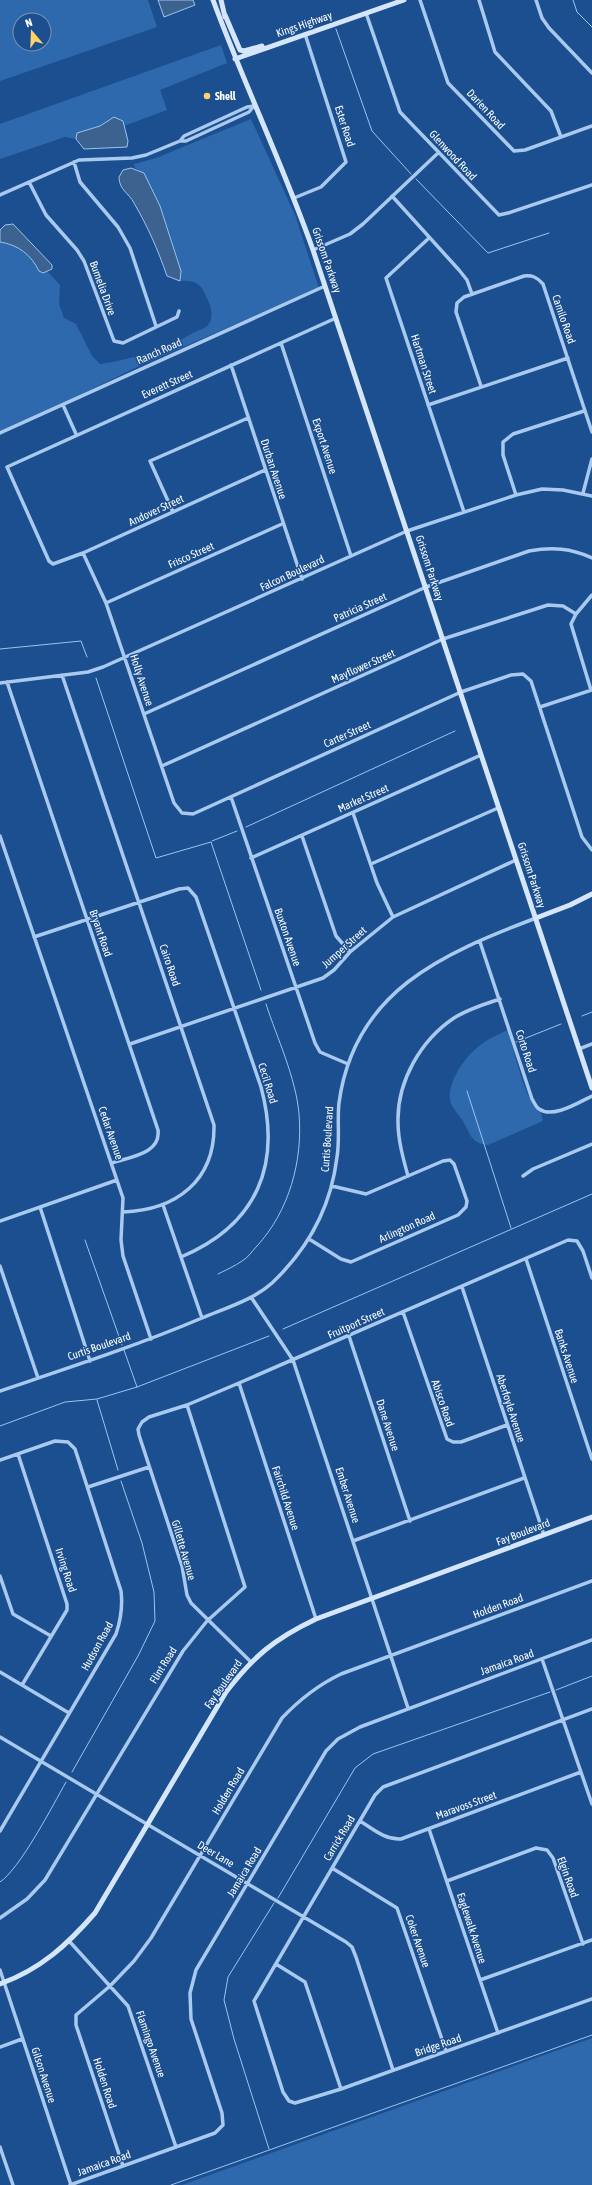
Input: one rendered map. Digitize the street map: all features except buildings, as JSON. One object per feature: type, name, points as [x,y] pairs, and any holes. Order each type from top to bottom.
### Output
[{"type":"main road","name":"Grissom Parkway","points":[[213,0],[254,106],[294,198],[326,286],[592,1088]]},
{"type":"main road","name":"Grissom Parkway","points":[[221,0],[235,59]]},
{"type":"main road","name":"Kings Highway","points":[[235,59],[404,0]]},
{"type":"main road","points":[[225,15],[240,50],[244,51],[268,44],[276,44]]},
{"type":"main road","name":"Curtis Boulevard","points":[[536,918],[570,905],[592,894]]},
{"type":"main road","name":"Fay Boulevard","points":[[2,1983],[46,1960],[70,1942],[95,1913],[226,1692],[251,1662],[294,1630],[316,1620],[592,1517]]},
{"type":"street","name":"Darien Road","points":[[420,0],[448,83],[514,151],[526,150],[592,126]]},
{"type":"street","points":[[479,0],[495,52],[551,111],[561,137]]},
{"type":"street","points":[[536,0],[542,18],[549,28],[592,73]]},
{"type":"street","name":"Glenwood Road","points":[[366,13],[398,107],[438,153],[498,215],[592,185]]},
{"type":"street","name":"Ester Road","points":[[294,198],[321,187],[346,162],[305,34]]},
{"type":"street","points":[[0,195],[84,159],[132,158],[146,155],[180,141],[184,136],[247,107],[254,106]]},
{"type":"street","points":[[313,250],[350,234],[438,153]]},
{"type":"street","points":[[74,162],[83,187],[118,227],[130,248],[156,326]]},
{"type":"street","name":"Bumelia Drive","points":[[29,182],[46,215],[84,260],[114,341],[123,342],[177,317],[179,311]]},
{"type":"street","points":[[392,196],[467,280],[472,294],[464,297],[457,303],[456,312],[481,386]]},
{"type":"street","name":"Hartman Street","points":[[429,238],[386,278],[464,512]]},
{"type":"street","name":"Camilo Road","points":[[472,294],[524,276],[539,278],[543,284],[592,432]]},
{"type":"street","name":"Ranch Road","points":[[0,433],[326,286]]},
{"type":"street","name":"Everett Street","points":[[54,564],[49,560],[7,467],[76,434],[336,318]]},
{"type":"street","name":"Export Avenue","points":[[281,343],[352,556]]},
{"type":"street","points":[[428,405],[568,358]]},
{"type":"street","name":"Durban Avenue","points":[[231,365],[282,524],[302,579]]},
{"type":"street","points":[[63,405],[76,434]]},
{"type":"street","points":[[516,495],[503,455],[503,442],[513,434],[584,411]]},
{"type":"street","points":[[173,512],[150,461],[248,418]]},
{"type":"street","points":[[583,493],[592,459]]},
{"type":"street","name":"Andover Street","points":[[54,564],[83,553],[265,470]]},
{"type":"street","name":"Falcon Boulevard","points":[[0,683],[88,672],[125,658],[407,531],[516,495],[542,490],[583,493],[592,496]]},
{"type":"street","name":"Frisco Street","points":[[106,603],[282,524]]},
{"type":"street","name":"Patricia Street","points":[[144,714],[426,587],[529,551],[544,549],[575,550],[592,558]]},
{"type":"street","name":"Holly Avenue","points":[[83,553],[106,603],[174,803],[182,813]]},
{"type":"street","points":[[592,594],[576,614],[571,624],[572,632],[592,690],[540,707],[582,837],[592,850]]},
{"type":"street","name":"Mayflower Street","points":[[162,766],[443,639],[548,605],[563,606],[576,614]]},
{"type":"street","name":"Carter Street","points":[[182,813],[193,814],[461,692],[511,675],[523,674],[530,681],[540,707]]},
{"type":"street","name":"Cairo Road","points":[[62,675],[182,1026],[214,1125],[214,1141],[207,1166],[201,1177],[192,1187],[162,1205],[142,1211],[123,1212]]},
{"type":"street","name":"Bryant Road","points":[[7,682],[130,1044],[159,1137],[153,1147],[146,1152],[112,1163]]},
{"type":"street","name":"Market Street","points":[[252,858],[481,755]]},
{"type":"street","name":"Buxton Avenue","points":[[231,797],[315,1043],[320,1052],[348,1064]]},
{"type":"street","points":[[371,864],[498,808]]},
{"type":"street","points":[[353,813],[383,900],[393,917]]},
{"type":"street","name":"Cedar Avenue","points":[[0,836],[123,1198],[121,1240],[123,1256],[151,1339]]},
{"type":"street","points":[[302,836],[336,936],[350,952]]},
{"type":"street","name":"Jumper Street","points":[[130,1044],[323,978],[334,970],[350,952],[393,917],[516,860]]},
{"type":"street","name":"Cecil Road","points":[[140,902],[179,889],[188,888],[196,897],[268,1112],[270,1140],[267,1164],[260,1184],[238,1219],[222,1234],[202,1248],[181,1257]]},
{"type":"street","points":[[34,937],[140,902]]},
{"type":"street","name":"Curtis Boulevard","points":[[0,1391],[151,1339],[251,1297],[270,1285],[283,1272],[309,1239],[332,1186],[338,1156],[339,1103],[348,1064],[363,1032],[378,1010],[395,992],[417,974],[442,959],[536,918]]},
{"type":"street","name":"Corto Road","points":[[480,942],[532,1099],[538,1109],[546,1113],[554,1112],[592,1096]]},
{"type":"street","points":[[332,1186],[366,1194],[408,1176],[398,1121],[401,1093],[408,1072],[426,1045],[438,1031],[455,1018],[500,999]]},
{"type":"street","points":[[579,1049],[592,1044]]},
{"type":"street","points":[[523,1176],[533,1169],[592,1144]]},
{"type":"street","name":"Arlington Road","points":[[309,1239],[341,1259],[351,1262],[458,1215],[466,1207],[467,1201],[454,1164],[450,1160],[443,1161],[408,1176]]},
{"type":"street","points":[[0,1221],[117,1180]]},
{"type":"street","points":[[162,1205],[202,1318]]},
{"type":"street","points":[[40,1208],[90,1360]]},
{"type":"street","name":"Fruitport Street","points":[[142,1422],[149,1417],[187,1405],[293,1360],[568,1240],[577,1241],[583,1251],[592,1278]]},
{"type":"street","name":"Banks Avenue","points":[[526,1259],[592,1459]]},
{"type":"street","points":[[0,1266],[38,1378]]},
{"type":"street","name":"Aberfoyle Avenue","points":[[462,1287],[544,1535]]},
{"type":"street","name":"Ember Avenue","points":[[251,1297],[293,1360],[408,1708]]},
{"type":"street","name":"Abisco Road","points":[[403,1312],[447,1439],[453,1442],[461,1442],[507,1425]]},
{"type":"street","name":"Dane Avenue","points":[[349,1336],[410,1521]]},
{"type":"street","name":"Fairchild Avenue","points":[[238,1383],[316,1620]]},
{"type":"street","name":"Flint Road","points":[[0,1918],[27,1899],[45,1880],[183,1650],[208,1620],[245,1587],[187,1405]]},
{"type":"street","name":"Gillette Avenue","points":[[142,1422],[138,1429],[139,1435],[182,1566],[187,1595],[191,1603],[251,1662]]},
{"type":"street","name":"Hudson Road","points":[[0,1831],[116,1634],[121,1619],[123,1605],[121,1591],[75,1449],[68,1442],[59,1440],[18,1454]]},
{"type":"street","points":[[587,1444],[592,1443]]},
{"type":"street","points":[[0,1460],[18,1454]]},
{"type":"street","name":"Irving Road","points":[[18,1454],[67,1604],[67,1610],[22,1684]]},
{"type":"street","points":[[88,1487],[149,1467]]},
{"type":"street","points":[[353,1541],[524,1478]]},
{"type":"street","points":[[0,1577],[13,1614],[50,1636]]},
{"type":"street","name":"Holden Road","points":[[123,2166],[76,2025],[76,2015],[110,1986],[134,1961],[151,1938],[282,1718],[290,1709],[322,1684],[390,1655],[592,1581]]},
{"type":"street","name":"Jamaica Road","points":[[71,2185],[215,2133],[223,2125],[222,2113],[191,2019],[190,1993],[196,1970],[326,1751],[338,1739],[360,1726],[592,1640]]},
{"type":"street","points":[[542,1659],[592,1804]]},
{"type":"street","points":[[0,1672],[69,1713]]},
{"type":"street","name":"Carrick Road","points":[[289,2101],[283,2092],[254,2001],[374,1795],[383,1787],[592,1709]]},
{"type":"street","name":"Deer Lane","points":[[0,1737],[352,1947],[393,2070]]},
{"type":"street","name":"Maravoss Street","points":[[360,1821],[393,1840],[401,1839],[581,1772]]},
{"type":"street","name":"Eaglewalk Avenue","points":[[429,1829],[498,2033]]},
{"type":"street","name":"Elgin Road","points":[[447,1881],[536,1848],[547,1850],[553,1858],[583,1944]]},
{"type":"street","name":"Coker Avenue","points":[[332,1868],[397,1908],[446,2051]]},
{"type":"street","points":[[480,1980],[592,1940]]},
{"type":"street","name":"Flamingo Avenue","points":[[70,1942],[128,2006],[176,2147]]},
{"type":"street","points":[[276,1964],[305,1982],[341,2089]]},
{"type":"street","name":"Gilson Avenue","points":[[0,1970],[2,1983],[71,2185]]},
{"type":"street","name":"Bridge Road","points":[[289,2101],[300,2103],[592,1999]]},
{"type":"street","points":[[0,2047],[22,2039]]},
{"type":"street","points":[[0,2147],[13,2185]]},
{"type":"shaded area","points":[[0,0],[148,0],[157,27],[0,81]]},
{"type":"shaded area","points":[[158,0],[193,0],[195,5],[164,17]]},
{"type":"shaded area","points":[[221,45],[227,63],[160,90],[167,110],[124,126],[123,121],[114,117],[100,126],[77,133],[76,139],[65,137],[0,159],[0,124]]},
{"type":"shaded area","points":[[114,117],[123,121],[128,141],[127,147],[84,149],[76,139],[77,133],[100,126]]},
{"type":"shaded area","points":[[251,119],[295,215],[319,288],[137,367],[0,434],[0,242],[13,245],[24,251],[39,271],[48,272],[60,285],[59,304],[64,318],[76,324],[92,356],[100,364],[149,352],[184,338],[204,328],[210,322],[211,314],[208,299],[202,288],[196,283],[180,281],[181,271],[156,198],[149,183],[142,173],[135,168],[134,164],[156,158]]},
{"type":"shaded area","points":[[131,168],[144,173],[160,206],[181,271],[180,281],[167,276],[144,221],[119,181],[119,177],[123,170]]},
{"type":"shaded area","points":[[13,224],[52,265],[52,269],[43,273],[39,271],[32,260],[19,248],[0,242],[0,230],[5,225]]},
{"type":"shaded area","points":[[508,1030],[525,1088],[535,1108],[541,1113],[543,1121],[488,1145],[482,1144],[474,1140],[463,1121],[455,1111],[450,1100],[451,1086],[458,1071],[473,1051],[489,1039]]},
{"type":"shaded area","points":[[592,2038],[592,2185],[182,2185]]},
{"type":"waterway","points":[[573,0],[577,12],[592,27]]},
{"type":"waterway","points":[[336,29],[372,131],[411,174]]},
{"type":"waterway","points":[[416,179],[488,253],[549,233]]},
{"type":"waterway","points":[[0,649],[81,641],[87,657]]},
{"type":"waterway","points":[[96,678],[156,858],[211,842],[261,990]]},
{"type":"waterway","points":[[246,827],[455,731]]},
{"type":"waterway","points":[[212,841],[237,831]]},
{"type":"waterway","points":[[218,1274],[246,1258],[268,1232],[278,1217],[285,1201],[292,1184],[296,1167],[300,1132],[297,1100],[286,1058],[266,1004]]},
{"type":"waterway","points":[[582,1016],[592,1012]]},
{"type":"waterway","points":[[516,1042],[561,1024]]},
{"type":"waterway","points":[[467,1091],[511,1228]]},
{"type":"waterway","points":[[283,1329],[592,1194]]},
{"type":"waterway","points":[[85,1240],[122,1345]]},
{"type":"waterway","points":[[0,1426],[65,1402],[97,1399],[137,1387],[269,1336]]},
{"type":"waterway","points":[[124,1350],[137,1387]]},
{"type":"waterway","points":[[97,1400],[118,1470]]},
{"type":"waterway","points":[[72,1772],[138,1656],[155,1621],[154,1592],[142,1543],[121,1481]]},
{"type":"waterway","points":[[556,1690],[592,1676]]},
{"type":"waterway","points":[[278,1898],[355,1768],[373,1754],[550,1692]]},
{"type":"waterway","points":[[0,1882],[8,1875],[26,1851],[66,1782]]},
{"type":"waterway","points":[[269,2149],[234,2039],[224,2000],[228,1977],[274,1903]]},
{"type":"waterway","points":[[171,2185],[592,2035]]},
{"type":"place","name":"Shell","points":[[207,96]]}]
